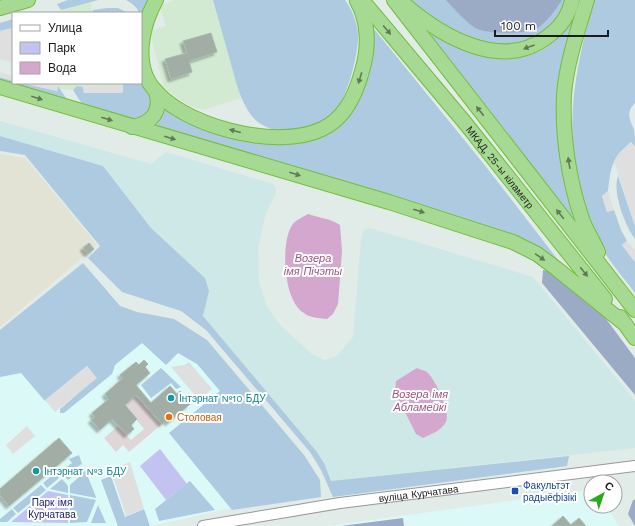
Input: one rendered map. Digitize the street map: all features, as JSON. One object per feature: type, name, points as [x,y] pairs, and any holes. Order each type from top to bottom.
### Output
[{"type":"highway","points":[[0,8],[28,0]]},
{"type":"highway","points":[[156,0],[142,37],[143,63],[149,83],[156,91],[168,102],[189,116],[214,125],[247,134],[291,138],[304,136],[323,129],[337,118],[352,97],[365,61],[367,36],[364,15],[357,0]]},
{"type":"highway","name":"МКАД, 25-ы кіламетр","points":[[362,0],[466,124],[635,338]]},
{"type":"highway","name":"МКАД, 25-ы кіламетр","points":[[394,0],[635,310]]},
{"type":"highway","points":[[399,0],[437,29],[457,39],[475,47],[505,52],[530,48],[553,34],[567,15],[572,0]]},
{"type":"highway","points":[[587,0],[564,94],[564,124],[568,163],[582,220],[610,278]]},
{"type":"highway","points":[[0,87],[382,200],[513,242],[537,254],[625,324]]},
{"type":"highway","points":[[132,127],[145,124],[150,120],[158,104],[156,91]]},
{"type":"street","name":"вуліца Курчатава","points":[[203,526],[340,503],[635,466]]},
{"type":"shaded area","points":[[68,0],[98,0],[61,10],[57,4]]},
{"type":"shaded area","points":[[126,0],[152,0],[143,19],[142,12],[139,12]]},
{"type":"shaded area","points":[[175,0],[213,0],[241,98],[204,110],[190,106],[164,89],[150,31],[166,26],[160,6]]},
{"type":"shaded area","points":[[213,0],[345,0],[350,7],[355,20],[358,34],[357,51],[345,93],[337,109],[329,118],[307,129],[282,131],[270,129],[251,115],[241,97]]},
{"type":"shaded area","points":[[408,0],[569,0],[556,25],[525,45],[488,45],[446,29]]},
{"type":"shaded area","points":[[446,0],[562,0],[545,22],[538,28],[525,32],[506,33],[488,32],[475,28]]},
{"type":"shaded area","points":[[576,0],[582,0],[565,80],[575,214],[571,215],[431,35],[434,34],[467,50],[489,57],[522,57],[542,50],[551,44],[561,32]]},
{"type":"shaded area","points":[[594,0],[635,0],[635,103],[630,110],[629,116],[634,130],[635,147],[631,142],[616,158],[610,175],[608,191],[602,196],[607,212],[614,210],[621,230],[627,241],[622,245],[635,262],[635,293],[607,257],[595,236],[588,219],[577,174],[572,130],[575,86],[578,65]]},
{"type":"shaded area","points":[[91,1],[92,12],[56,12]]},
{"type":"shaded area","points":[[118,8],[126,12],[92,12],[93,10]]},
{"type":"shaded area","points":[[12,19],[12,28],[0,31],[0,23]]},
{"type":"shaded area","points":[[370,24],[483,163],[562,265],[156,126],[164,106],[266,142],[346,115]]},
{"type":"shaded area","points":[[12,28],[12,63],[0,59],[0,31]]},
{"type":"shaded area","points":[[0,72],[12,76],[12,81],[0,77]]},
{"type":"shaded area","points":[[0,77],[12,81],[12,84],[26,84],[57,91],[58,86],[68,101],[0,82]]},
{"type":"shaded area","points":[[142,78],[152,95],[151,110],[139,120],[84,107],[73,90],[77,86],[83,87],[84,93],[123,93],[123,84],[142,84]]},
{"type":"shaded area","points":[[26,84],[47,84],[58,86],[57,91]]},
{"type":"shaded area","points":[[56,84],[123,84],[123,93],[74,88],[73,90],[60,89]]},
{"type":"shaded area","points":[[123,86],[123,93],[84,93],[83,87]]},
{"type":"shaded area","points":[[0,121],[151,164],[166,152],[273,184],[276,187],[276,192],[265,216],[258,248],[259,282],[267,307],[281,326],[313,355],[325,360],[337,356],[353,337],[361,240],[363,231],[370,228],[533,277],[635,401],[635,448],[331,481],[325,465],[203,316],[209,291],[205,278],[151,228],[103,166],[0,136]],"holes":[[[439,394],[447,408],[423,438]]]},
{"type":"shaded area","points":[[0,136],[103,166],[151,228],[205,278],[209,291],[203,316],[317,452],[325,465],[331,481],[569,456],[567,466],[333,497],[321,470],[310,452],[206,330],[181,311],[122,292],[88,258],[100,246],[25,155],[0,151]]},
{"type":"shaded area","points":[[631,143],[635,149],[635,226],[614,161],[619,153]]},
{"type":"shaded area","points":[[0,154],[25,158],[97,245],[0,327]]},
{"type":"shaded area","points":[[618,176],[635,226],[635,239],[627,226],[620,209],[617,191]]},
{"type":"shaded area","points":[[608,191],[614,210],[607,212],[602,196]]},
{"type":"shaded area","points":[[627,241],[635,250],[635,262],[622,245]]},
{"type":"shaded area","points":[[83,263],[120,306],[137,312],[174,319],[207,340],[304,455],[320,480],[321,497],[232,510],[169,433],[220,391],[197,364],[178,353],[166,365],[142,343],[115,365],[112,374],[64,413],[60,413],[60,409],[96,378],[87,366],[45,401],[21,373],[0,377],[0,330]]},
{"type":"shaded area","points":[[543,270],[555,273],[598,308],[635,358],[635,395],[542,283]]},
{"type":"shaded area","points":[[144,329],[202,359],[231,390],[236,507],[151,526],[0,526],[0,369]]},
{"type":"shaded area","points":[[189,362],[212,389],[199,400],[171,367],[184,365]]},
{"type":"shaded area","points":[[87,366],[97,378],[55,412],[45,400]]},
{"type":"shaded area","points":[[161,368],[181,387],[176,389],[171,383],[151,398],[141,385]]},
{"type":"shaded area","points":[[136,395],[162,424],[129,452],[123,445],[116,452],[104,438],[118,426],[131,440],[144,429],[125,405]]},
{"type":"shaded area","points":[[27,426],[35,436],[13,454],[6,445]]},
{"type":"shaded area","points":[[79,455],[82,464],[63,475],[60,472],[72,463],[69,459]]},
{"type":"shaded area","points":[[130,462],[144,509],[126,516],[111,470]]},
{"type":"shaded area","points":[[84,467],[96,498],[70,493],[70,485],[79,477],[76,474],[68,480],[65,477]]},
{"type":"shaded area","points":[[55,473],[59,478],[47,488],[43,483]]},
{"type":"shaded area","points":[[111,476],[125,517],[144,509],[150,526],[118,526],[101,480]]},
{"type":"shaded area","points":[[62,479],[68,486],[68,493],[50,489]]},
{"type":"shaded area","points":[[190,481],[215,510],[159,521],[155,509]]},
{"type":"shaded area","points":[[41,485],[46,490],[18,513],[13,508]]},
{"type":"shaded area","points":[[583,491],[583,514],[611,514],[619,526],[327,526]]},
{"type":"shaded area","points":[[70,495],[96,500],[87,522],[70,523]]},
{"type":"shaded area","points":[[633,500],[635,500],[635,526],[628,514]]},
{"type":"shaded area","points":[[98,505],[106,523],[91,523]]},
{"type":"shaded area","points":[[12,509],[16,514],[7,522],[0,522],[0,519]]},
{"type":"shaded area","points":[[403,518],[404,526],[341,526]]},
{"type":"green space","points":[[160,449],[187,484],[166,500],[140,466]]},
{"type":"green space","name":"Парк імя Курчатава","points":[[48,491],[68,495],[68,523],[11,522]]},
{"type":"water","name":"Возера імя Пічэты","points":[[308,214],[328,219],[340,225],[342,251],[338,304],[333,314],[327,319],[315,318],[304,313],[297,307],[288,286],[285,261],[287,238],[291,226],[300,218]]},
{"type":"water","name":"Возера імя Абламейкі","points":[[417,368],[427,372],[435,383],[445,405],[447,418],[446,422],[441,428],[423,438],[416,434],[395,392],[396,381]]},
{"type":"building","points":[[211,33],[217,52],[189,61],[192,72],[171,79],[165,59],[187,53],[183,41]]},
{"type":"building","points":[[89,243],[94,249],[88,254],[83,248]]},
{"type":"building","name":"Інтэрнат №10 БДУ","points":[[144,360],[148,364],[145,367],[150,373],[136,385],[151,403],[170,386],[177,394],[180,391],[190,404],[168,423],[166,420],[162,424],[136,395],[125,405],[137,419],[131,425],[134,429],[127,435],[112,419],[100,430],[91,420],[95,417],[92,413],[109,399],[105,394],[123,378],[120,375],[136,362],[139,365]]},
{"type":"building","name":"Інтэрнат №3 БДУ","points":[[59,438],[72,453],[9,506],[0,495],[0,489]]},
{"type":"building","points":[[563,516],[571,525],[579,518],[586,526],[552,526]]},
{"type":"place","name":"Інтэрнат №10 БДУ","points":[[171,398]]},
{"type":"place","name":"Столовая","points":[[169,417]]},
{"type":"place","name":"Інтэрнат №3 БДУ","points":[[36,471]]},
{"type":"place","name":"Факультэт радыёфізікі","points":[[515,491]]}]
